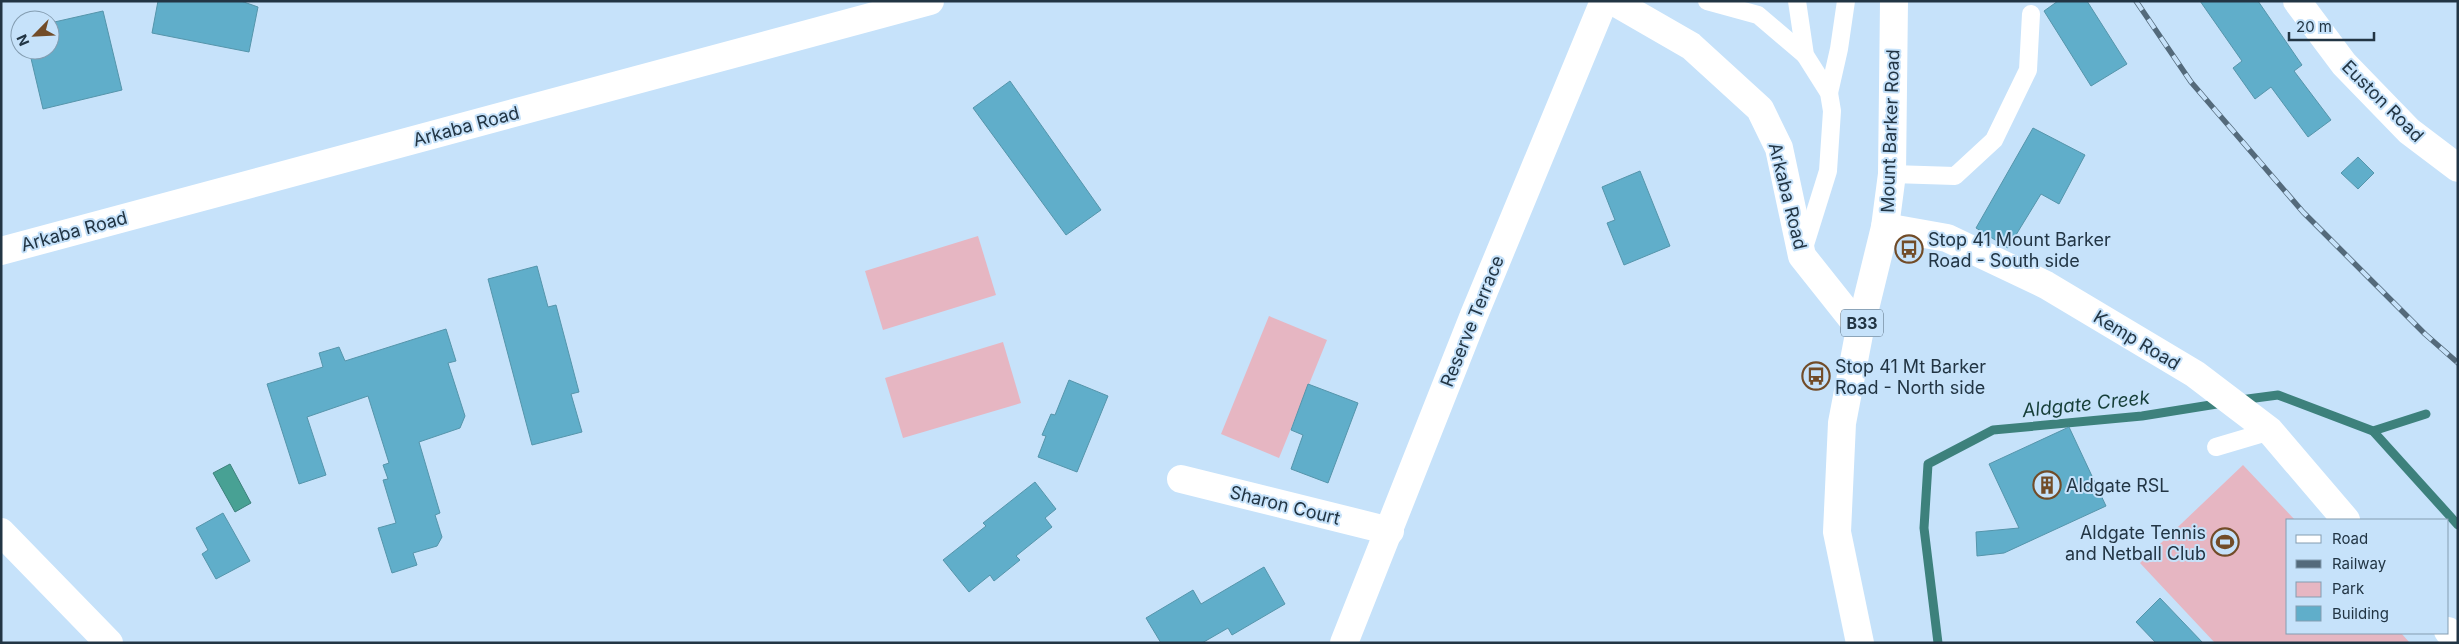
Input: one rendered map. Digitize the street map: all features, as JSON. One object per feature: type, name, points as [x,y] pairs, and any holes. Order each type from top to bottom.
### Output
[{"type":"street","name":"Arkaba Road","points":[[1,251],[930,1]]},
{"type":"street","name":"Reserve Terrace","points":[[1344,643],[1474,315],[1604,1]]},
{"type":"street","name":"Arkaba Road","points":[[1613,1],[1691,46],[1760,109],[1779,148],[1802,256],[1860,330]]},
{"type":"street","name":"Mount Barker Road","points":[[1860,643],[1837,532],[1842,423],[1860,330],[1885,227],[1892,174],[1894,1]]},
{"type":"street","name":"Euston Road","points":[[2297,1],[2344,64],[2409,131],[2458,168]]},
{"type":"street","name":"Kemp Road","points":[[1885,227],[1947,238],[1956,242],[2046,285],[2195,374],[2270,430],[2345,519]]},
{"type":"street","name":"Sharon Court","points":[[1181,479],[1390,531]]},
{"type":"street","points":[[1,532],[108,643]]},
{"type":"street","points":[[2449,632],[2458,642]]},
{"type":"lane","points":[[1707,1],[1758,16],[1806,55],[1829,93],[1832,111],[1828,171],[1802,256]]},
{"type":"lane","points":[[1797,1],[1806,55]]},
{"type":"lane","points":[[1829,93],[1839,49],[1846,1]]},
{"type":"lane","points":[[1892,174],[1955,176],[1994,140],[2028,70],[2031,14]]},
{"type":"lane","points":[[2216,447],[2270,430]]},
{"type":"green space","points":[[978,236],[996,295],[883,330],[865,271]]},
{"type":"green space","points":[[1269,316],[1327,340],[1279,458],[1221,434]]},
{"type":"green space","points":[[1003,342],[1021,403],[903,438],[885,378]]},
{"type":"green space","name":"Aldgate Tennis and Netball Club","points":[[2243,465],[2294,519],[2286,519],[2286,634],[2402,634],[2410,643],[2215,643],[2140,563]]},
{"type":"shaded area","points":[[230,464],[251,503],[235,512],[213,473]]},
{"type":"building","points":[[158,1],[241,1],[258,7],[249,52],[152,33]]},
{"type":"building","points":[[2058,1],[2087,1],[2127,64],[2091,86],[2044,11]]},
{"type":"building","points":[[2200,1],[2258,1],[2302,65],[2294,71],[2331,120],[2308,137],[2271,87],[2255,99],[2233,68],[2242,61]]},
{"type":"building","points":[[103,11],[122,90],[43,109],[31,60],[60,60],[60,21]]},
{"type":"building","points":[[1010,81],[1101,210],[1066,235],[973,108]]},
{"type":"building","points":[[2033,128],[2085,155],[2059,204],[2041,194],[2008,248],[1976,228]]},
{"type":"building","points":[[2358,157],[2374,173],[2358,189],[2341,173]]},
{"type":"building","points":[[1640,171],[1670,246],[1624,265],[1607,223],[1615,220],[1602,187]]},
{"type":"building","points":[[537,266],[548,307],[556,305],[579,392],[571,394],[582,432],[532,445],[488,279]]},
{"type":"building","points":[[446,329],[456,361],[448,363],[465,416],[460,428],[419,442],[440,513],[435,515],[442,537],[437,546],[413,553],[417,565],[392,573],[378,528],[396,523],[383,480],[388,479],[383,465],[389,463],[368,396],[307,417],[326,475],[299,484],[267,384],[323,367],[319,353],[339,347],[345,361]]},
{"type":"building","points":[[1069,380],[1108,396],[1077,472],[1038,457],[1046,436],[1042,435],[1051,414],[1055,415]]},
{"type":"building","points":[[1308,384],[1358,403],[1328,483],[1291,469],[1303,435],[1291,430]]},
{"type":"building","name":"Aldgate RSL","points":[[2069,427],[2106,506],[2004,553],[1977,556],[1976,532],[2019,528],[1989,464]]},
{"type":"building","points":[[1035,482],[1056,509],[1045,518],[1052,527],[1016,556],[1020,560],[994,581],[990,575],[969,592],[943,560],[986,526],[983,523]]},
{"type":"building","points":[[223,513],[250,561],[216,579],[202,554],[208,550],[196,528]]},
{"type":"building","points":[[1264,567],[1285,604],[1232,635],[1228,628],[1202,643],[1161,643],[1146,618],[1193,590],[1201,604]]},
{"type":"building","points":[[2160,598],[2203,643],[2156,643],[2136,622]]},
{"type":"waterway","name":"Aldgate Creek","points":[[2240,400],[2278,395],[2373,431],[2426,414]]},
{"type":"waterway","name":"Aldgate Creek","points":[[1938,643],[1924,528],[1928,464],[1993,430],[2142,416],[2223,403]]},
{"type":"waterway","points":[[2373,431],[2458,525]]},
{"type":"railway","points":[[2136,1],[2191,82],[2303,212],[2425,334],[2458,363]]},
{"type":"place","name":"Stop 41 Mount Barker Road - South side","points":[[1909,249]]},
{"type":"place","name":"Stop 41 Mt Barker Road - North side","points":[[1816,376]]},
{"type":"place","name":"Aldgate RSL","points":[[2047,485]]},
{"type":"place","name":"Aldgate Tennis and Netball Club","points":[[2225,542]]}]
